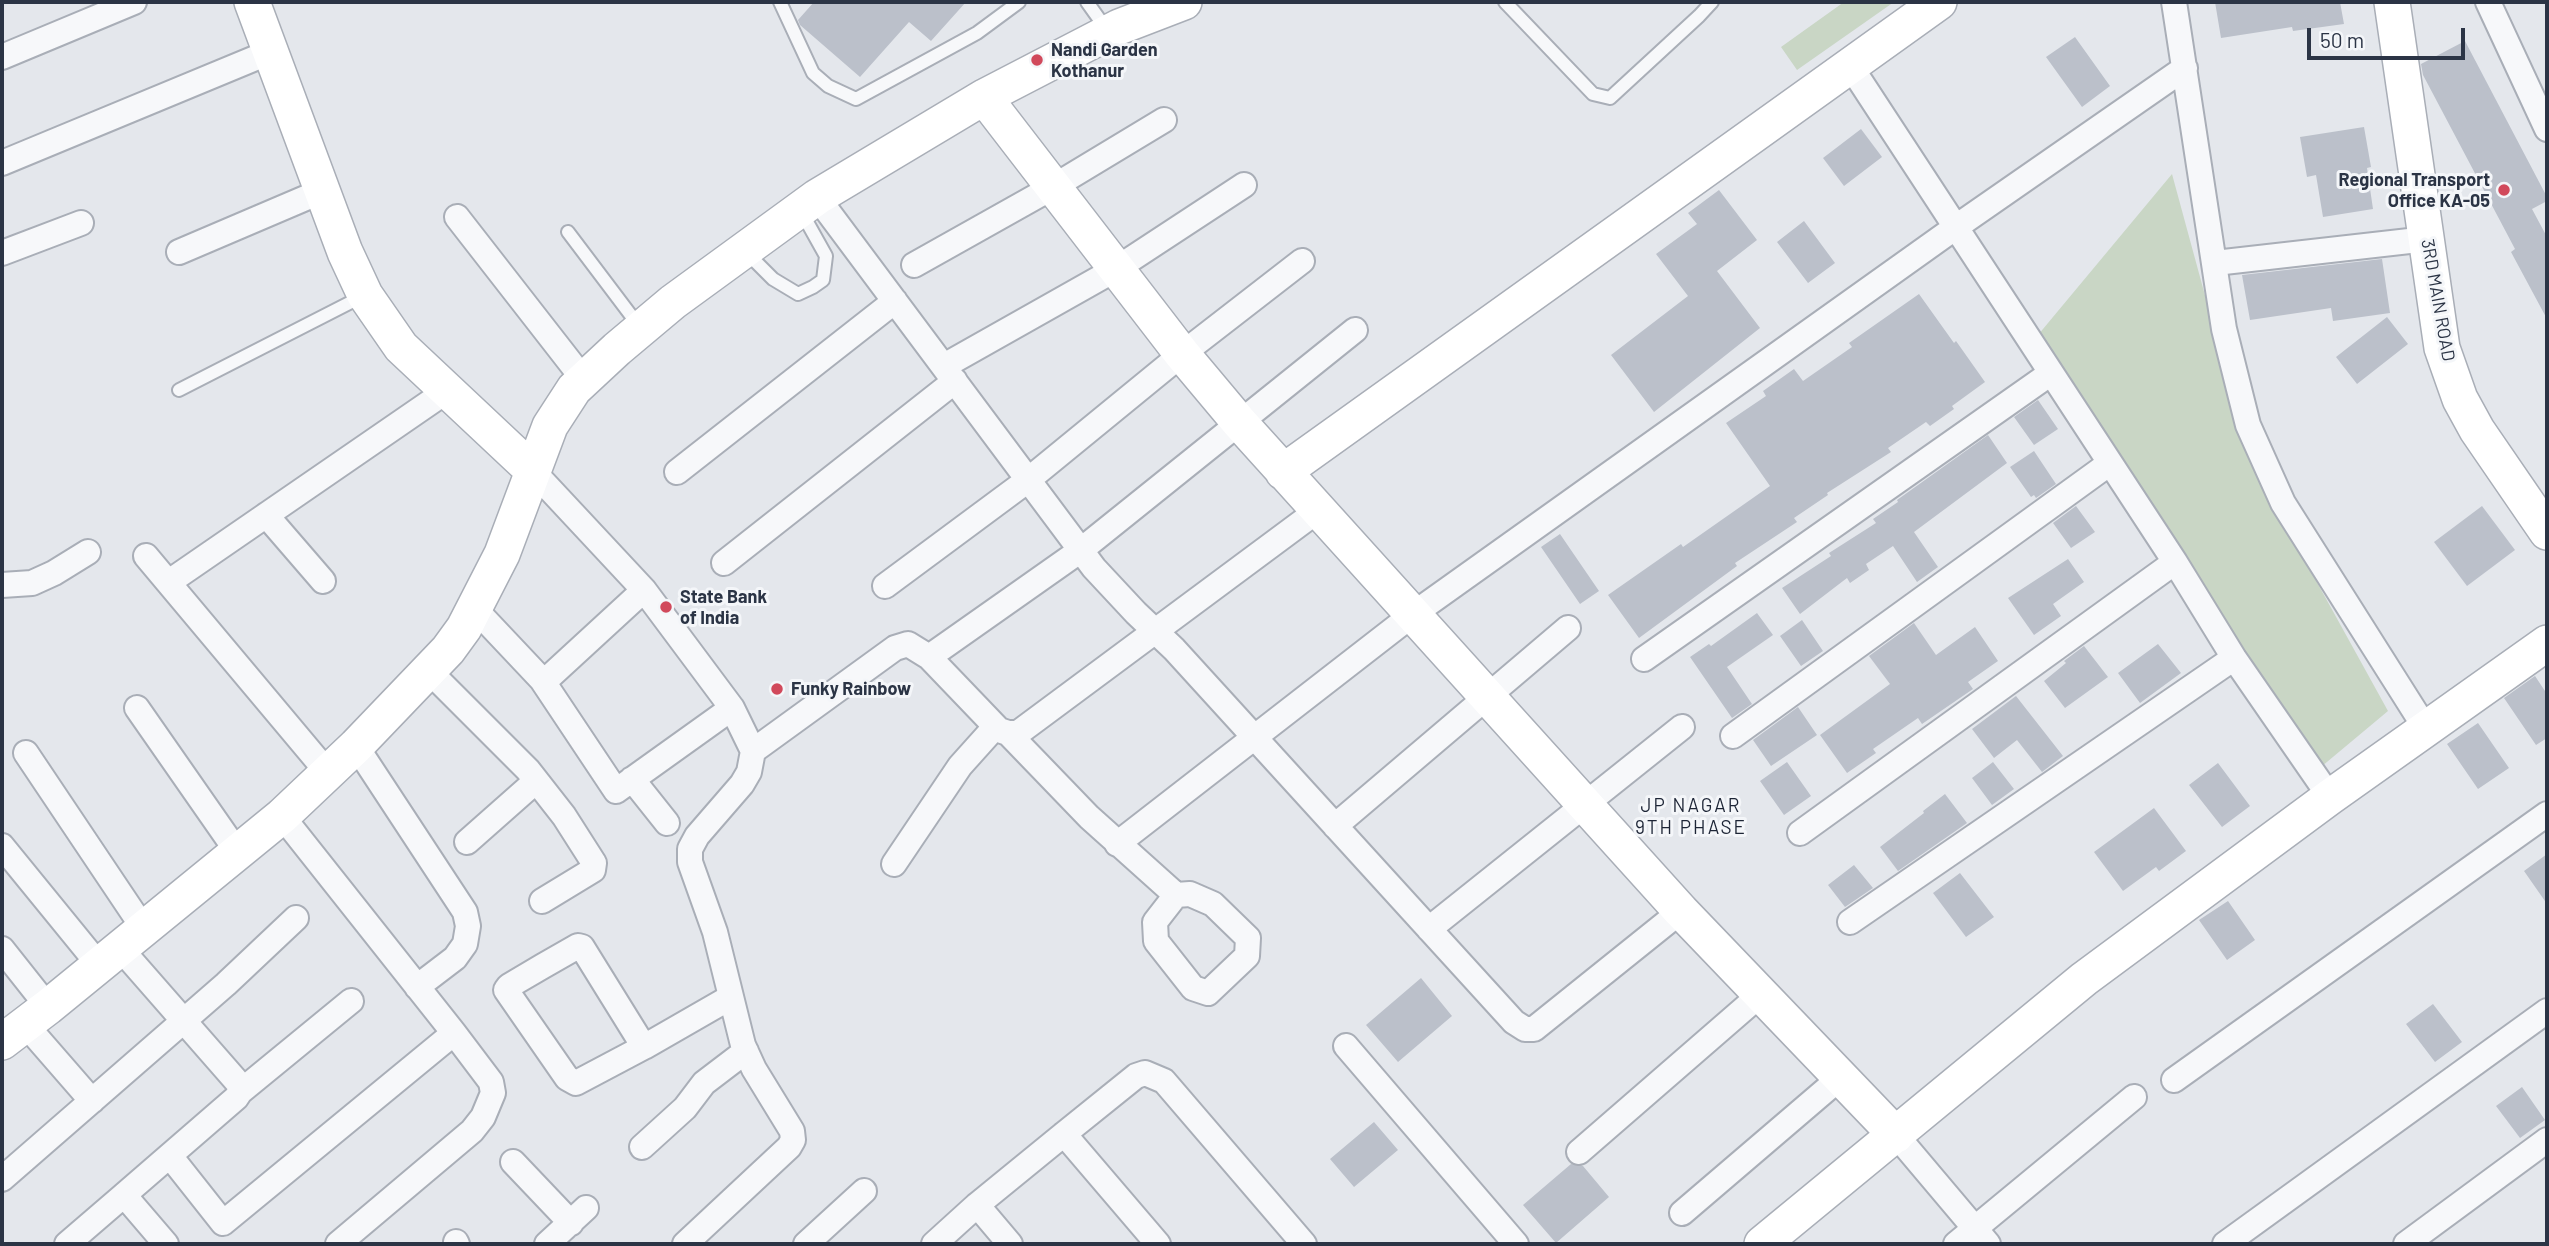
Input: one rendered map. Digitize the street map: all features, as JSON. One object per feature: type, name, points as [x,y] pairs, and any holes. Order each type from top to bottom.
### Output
[{"type":"street","points":[[2,57],[134,2]]},
{"type":"street","points":[[252,2],[345,252],[365,295],[401,346],[532,470],[644,590],[732,708],[754,751]]},
{"type":"street","points":[[25,1024],[282,817],[356,746],[456,639],[475,609],[502,554],[550,426],[574,390],[641,329],[673,302],[809,203],[984,97],[1109,33],[1184,2]]},
{"type":"street","points":[[1283,472],[1938,2]]},
{"type":"street","points":[[2174,2],[2224,329],[2248,425],[2283,503],[2426,729]]},
{"type":"street","name":"3RD MAIN ROAD","points":[[2392,2],[2442,348],[2460,400],[2477,430],[2547,531]]},
{"type":"street","points":[[2488,2],[2547,130]]},
{"type":"street","points":[[2,163],[270,52]]},
{"type":"street","points":[[1851,66],[2175,562],[2234,658],[2330,797]]},
{"type":"street","points":[[1117,844],[1412,615],[1956,227],[2185,68]]},
{"type":"street","points":[[984,97],[1182,354],[1238,422],[1583,806],[1896,1135],[1973,1239],[2134,1097]]},
{"type":"street","points":[[914,265],[1053,187],[1164,120]]},
{"type":"street","points":[[724,563],[950,373],[1244,185]]},
{"type":"street","points":[[179,252],[322,191]]},
{"type":"street","points":[[809,203],[895,301],[1094,568],[1174,649],[1514,1022],[1525,1030],[1534,1029],[1681,911]]},
{"type":"street","points":[[457,218],[584,380]]},
{"type":"street","points":[[2,253],[80,223]]},
{"type":"street","points":[[2215,264],[2427,239]]},
{"type":"street","points":[[885,586],[1028,480],[1182,354],[1302,261]]},
{"type":"street","points":[[677,472],[895,301]]},
{"type":"street","points":[[929,657],[1081,550],[1355,330]]},
{"type":"street","points":[[1644,659],[2051,373]]},
{"type":"street","points":[[169,582],[448,390]]},
{"type":"street","points":[[1733,736],[2110,463]]},
{"type":"street","points":[[1002,730],[1018,733],[1317,511]]},
{"type":"street","points":[[266,515],[323,581]]},
{"type":"street","points":[[2,585],[32,583],[88,552]]},
{"type":"street","points":[[145,556],[328,773]]},
{"type":"street","points":[[1800,833],[2175,562]]},
{"type":"street","points":[[542,680],[548,680],[644,590]]},
{"type":"street","points":[[475,609],[542,680],[615,791],[732,708]]},
{"type":"street","points":[[1335,826],[1568,628]]},
{"type":"street","points":[[1762,1244],[2084,979],[2330,797],[2547,643]]},
{"type":"street","points":[[685,1244],[789,1147],[793,1140],[792,1131],[746,1051],[715,932],[690,862],[690,849],[697,836],[742,784],[749,772],[754,751],[895,648],[908,645],[929,657],[1117,844],[1176,895]]},
{"type":"street","points":[[1850,922],[2234,658]]},
{"type":"street","points":[[428,670],[536,781],[564,816],[595,867],[542,901]]},
{"type":"street","points":[[137,708],[238,853]]},
{"type":"street","points":[[1429,929],[1682,727]]},
{"type":"street","points":[[894,864],[960,766],[1002,730]]},
{"type":"street","points":[[356,746],[465,912],[468,926],[465,944],[455,958],[417,987]]},
{"type":"street","points":[[26,754],[121,947]]},
{"type":"street","points":[[632,779],[667,823]]},
{"type":"street","points":[[467,842],[536,781]]},
{"type":"street","points":[[2174,1080],[2547,814]]},
{"type":"street","points":[[282,817],[454,1033],[491,1082],[493,1093],[483,1117],[472,1131],[338,1244]]},
{"type":"street","points":[[2,846],[121,947],[239,1084],[240,1092]]},
{"type":"street","points":[[2,1179],[226,984],[296,918]]},
{"type":"street","points":[[643,1047],[584,949],[578,946],[506,990],[571,1082],[576,1083],[643,1047],[731,997]]},
{"type":"street","points":[[2,949],[25,1024],[92,1101]]},
{"type":"street","points":[[1578,1152],[1760,994]]},
{"type":"street","points":[[67,1244],[240,1092],[351,1001]]},
{"type":"street","points":[[2225,1244],[2547,1011]]},
{"type":"street","points":[[170,1156],[223,1223],[454,1033]]},
{"type":"street","points":[[1346,1046],[1516,1244]]},
{"type":"street","points":[[642,1147],[685,1108],[704,1083],[746,1051]]},
{"type":"street","points":[[934,1244],[976,1205],[1136,1076],[1145,1073],[1164,1082],[1304,1244]]},
{"type":"street","points":[[1682,1213],[1841,1077]]},
{"type":"street","points":[[1064,1134],[1158,1244]]},
{"type":"street","points":[[2406,1244],[2547,1140]]},
{"type":"street","points":[[513,1162],[578,1216],[547,1244]]},
{"type":"street","points":[[806,1244],[864,1191]]},
{"type":"street","points":[[124,1195],[166,1244]]},
{"type":"street","points":[[976,1205],[1010,1244]]},
{"type":"lane","points":[[780,2],[813,73],[828,86],[856,99],[977,33],[1020,2]]},
{"type":"lane","points":[[1087,2],[1109,33]]},
{"type":"lane","points":[[1505,2],[1593,94],[1610,98],[1712,2]]},
{"type":"lane","points":[[744,250],[773,279],[798,294],[823,280],[826,256],[809,203]]},
{"type":"lane","points":[[568,232],[641,329]]},
{"type":"lane","points":[[179,390],[365,295]]},
{"type":"green space","points":[[1844,2],[1894,2],[1797,70],[1781,47]]},
{"type":"green space","points":[[2172,174],[2250,461],[2388,711],[2309,777],[2033,341]]},
{"type":"building","points":[[814,2],[966,2],[931,41],[909,22],[860,77],[800,25],[798,20]]},
{"type":"building","points":[[2215,2],[2340,2],[2344,24],[2293,31],[2292,27],[2221,38]]},
{"type":"building","points":[[2075,37],[2110,86],[2082,107],[2046,57]]},
{"type":"building","points":[[2465,41],[2547,197],[2547,201],[2532,209],[2547,237],[2547,319],[2511,252],[2515,249],[2423,75],[2421,64]]},
{"type":"building","points":[[2364,127],[2371,167],[2367,168],[2373,209],[2323,217],[2316,175],[2307,177],[2300,137]]},
{"type":"building","points":[[1861,129],[1882,157],[1844,186],[1823,158]]},
{"type":"building","points":[[1719,190],[1757,240],[1717,271],[1760,328],[1654,412],[1611,355],[1688,296],[1656,254],[1697,224],[1688,213]]},
{"type":"building","points":[[1804,221],[1835,263],[1808,283],[1777,242]]},
{"type":"building","points":[[2382,259],[2390,313],[2333,321],[2331,308],[2250,320],[2242,275]]},
{"type":"building","points":[[1919,294],[1985,382],[1930,426],[1926,422],[1888,448],[1891,452],[1827,493],[1828,495],[1794,518],[1797,522],[1735,563],[1737,566],[1639,638],[1608,595],[1770,486],[1726,423],[1766,396],[1763,391],[1794,369],[1803,381],[1852,347],[1849,343]]},
{"type":"building","points":[[2387,317],[2408,344],[2357,384],[2336,357]]},
{"type":"building","points":[[2038,400],[2058,429],[2034,445],[2014,417]]},
{"type":"building","points":[[1988,435],[2007,463],[1914,532],[1938,567],[1917,582],[1893,546],[1866,564],[1869,570],[1850,583],[1847,578],[1800,614],[1782,588],[1876,523],[1873,519],[1898,502],[1897,500]]},
{"type":"building","points":[[2034,451],[2056,484],[2036,498],[2034,495],[2031,497],[2010,467]]},
{"type":"building","points":[[2076,506],[2095,532],[2071,548],[2053,523]]},
{"type":"building","points":[[2482,506],[2515,550],[2467,586],[2434,542]]},
{"type":"building","points":[[1560,534],[1599,591],[1580,604],[1541,547]]},
{"type":"building","points":[[2068,559],[2084,582],[2053,604],[2061,616],[2034,635],[2008,598]]},
{"type":"building","points":[[1757,613],[1773,635],[1727,667],[1752,704],[1732,718],[1690,657],[1709,644],[1711,646]]},
{"type":"building","points":[[1802,620],[1823,651],[1801,666],[1780,636]]},
{"type":"building","points":[[1914,623],[1936,655],[1975,627],[1998,661],[1968,682],[1973,689],[1922,724],[1918,718],[1873,749],[1876,753],[1847,773],[1820,735],[1890,684],[1869,656]]},
{"type":"building","points":[[2158,644],[2181,673],[2140,703],[2118,673]]},
{"type":"building","points":[[2084,646],[2108,677],[2065,708],[2044,681]]},
{"type":"building","points":[[2535,676],[2547,694],[2547,738],[2536,745],[2504,698]]},
{"type":"building","points":[[2016,696],[2063,756],[2042,772],[2017,740],[1994,758],[1972,729]]},
{"type":"building","points":[[1798,707],[1817,735],[1771,766],[1753,740]]},
{"type":"building","points":[[2478,723],[2509,768],[2478,789],[2447,744]]},
{"type":"building","points":[[1787,762],[1811,796],[1784,815],[1760,781]]},
{"type":"building","points":[[1993,762],[2014,789],[1992,805],[1972,778]]},
{"type":"building","points":[[2218,763],[2250,806],[2222,827],[2189,785]]},
{"type":"building","points":[[1945,794],[1967,823],[1898,871],[1880,847]]},
{"type":"building","points":[[2154,808],[2186,851],[2159,871],[2156,867],[2123,891],[2094,852]]},
{"type":"building","points":[[2547,854],[2547,904],[2524,871]]},
{"type":"building","points":[[1854,865],[1873,888],[1845,907],[1828,885]]},
{"type":"building","points":[[1960,873],[1994,917],[1966,937],[1933,893]]},
{"type":"building","points":[[2228,901],[2255,940],[2227,960],[2199,920]]},
{"type":"building","points":[[1421,978],[1452,1016],[1398,1062],[1366,1025]]},
{"type":"building","points":[[2433,1004],[2462,1042],[2435,1062],[2406,1024]]},
{"type":"building","points":[[2522,1087],[2545,1120],[2520,1138],[2496,1106]]},
{"type":"building","points":[[1374,1122],[1398,1150],[1354,1187],[1330,1159]]},
{"type":"building","points":[[1571,1164],[1583,1166],[1609,1197],[1556,1243],[1523,1205]]},
{"type":"place","name":"Nandi Garden Kothanur","points":[[1037,60]]},
{"type":"place","name":"Regional Transport Office KA-05","points":[[2504,190]]},
{"type":"place","name":"State Bank of India","points":[[666,607]]},
{"type":"place","name":"Funky Rainbow","points":[[777,689]]},
{"type":"district","name":"JP NAGAR 9TH PHASE","points":[[1691,817]]}]
